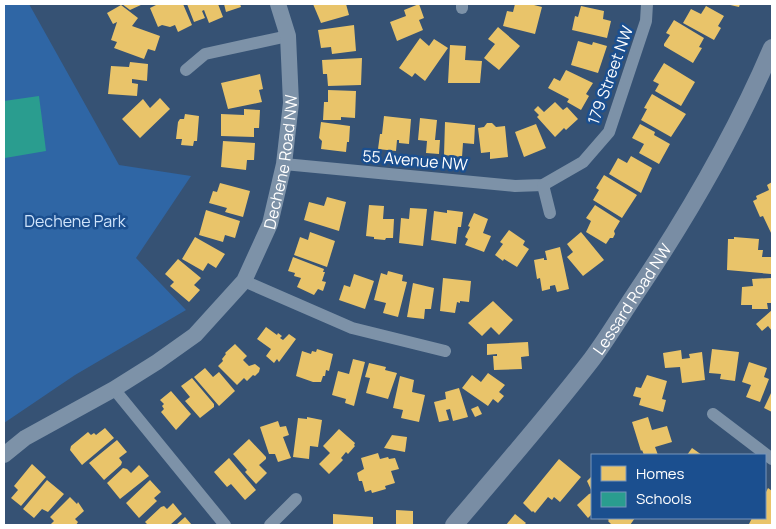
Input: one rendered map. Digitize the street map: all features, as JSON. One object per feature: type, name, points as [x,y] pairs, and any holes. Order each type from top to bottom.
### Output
[{"type":"main road","name":"Lessard Road NW","points":[[454,525],[547,416],[593,357],[690,210],[772,51]]},
{"type":"street","name":"Dechene Road NW","points":[[4,455],[25,438],[114,389],[195,335],[244,281],[270,224],[284,164],[291,102],[288,36],[278,4]]},
{"type":"street","name":"179 Street NW","points":[[543,185],[583,162],[609,132],[646,21],[647,4]]},
{"type":"street","points":[[186,70],[205,54],[288,36]]},
{"type":"street","name":"55 Avenue NW","points":[[284,164],[515,186],[543,185]]},
{"type":"street","points":[[543,185],[550,213]]},
{"type":"street","points":[[244,281],[352,328],[445,351]]},
{"type":"street","points":[[114,389],[225,525]]},
{"type":"street","points":[[713,414],[764,454]]},
{"type":"street","points":[[270,525],[296,499]]},
{"type":"green space","name":"Dechene Park","points":[[4,4],[29,4],[119,165],[191,176],[136,258],[186,310],[75,375],[4,423]]},
{"type":"building: Homes","points":[[122,4],[143,4],[130,10]]},
{"type":"building: Homes","points":[[158,4],[183,4],[192,25],[178,32],[175,25],[170,27],[162,25],[158,27],[150,8]]},
{"type":"building: Homes","points":[[187,4],[218,4],[223,17],[209,23],[204,10],[202,11],[205,18],[194,22]]},
{"type":"building: Homes","points":[[224,4],[240,4],[241,7],[226,12]]},
{"type":"building: Homes","points":[[313,4],[346,4],[349,15],[321,23]]},
{"type":"building: Homes","points":[[419,4],[424,18],[419,20],[423,30],[397,41],[390,22],[406,16],[404,10]]},
{"type":"building: Homes","points":[[515,4],[530,4],[542,7],[535,34],[503,26],[507,11],[513,12]]},
{"type":"building: Homes","points":[[726,4],[740,4],[739,7]]},
{"type":"building: Homes","points":[[121,5],[138,18],[132,26],[160,36],[155,51],[148,49],[144,59],[114,48],[117,42],[111,40],[117,22],[113,24],[107,13]]},
{"type":"building: Homes","points":[[581,6],[604,11],[603,19],[611,21],[607,38],[572,30],[575,16],[578,17]]},
{"type":"building: Homes","points":[[706,6],[724,16],[718,26],[721,28],[714,40],[683,23],[691,9],[701,14]]},
{"type":"building: Homes","points":[[674,20],[704,38],[699,47],[702,48],[693,63],[664,46],[670,35],[666,33]]},
{"type":"building: Homes","points":[[354,25],[356,51],[332,54],[331,47],[321,48],[318,30]]},
{"type":"building: Homes","points":[[498,27],[520,46],[499,70],[484,58],[495,44],[488,39]]},
{"type":"building: Homes","points":[[420,38],[429,46],[434,39],[448,48],[425,81],[415,73],[412,77],[399,68]]},
{"type":"building: Homes","points":[[578,41],[592,45],[593,42],[607,46],[598,73],[571,65]]},
{"type":"building: Homes","points":[[450,45],[466,46],[465,60],[482,61],[480,83],[448,83]]},
{"type":"building: Homes","points":[[362,58],[361,85],[328,86],[327,74],[323,74],[322,60]]},
{"type":"building: Homes","points":[[130,62],[148,64],[147,81],[132,79],[132,83],[138,84],[137,96],[108,94],[111,66],[129,67]]},
{"type":"building: Homes","points":[[664,63],[695,82],[681,106],[655,91],[659,84],[653,81]]},
{"type":"building: Homes","points":[[566,70],[593,83],[586,94],[589,96],[581,110],[567,102],[569,99],[548,88],[554,78],[560,81]]},
{"type":"building: Homes","points":[[260,74],[263,89],[259,90],[262,102],[228,109],[221,83]]},
{"type":"building: Homes","points":[[328,90],[356,91],[355,118],[341,117],[341,120],[323,120],[324,102],[328,102]]},
{"type":"building: Homes","points":[[652,94],[686,114],[671,137],[641,120],[647,109],[644,108]]},
{"type":"building: Homes","points":[[160,98],[170,109],[140,138],[122,119],[143,99],[150,108]]},
{"type":"building: Homes","points":[[555,102],[563,110],[567,107],[578,119],[566,130],[564,128],[555,137],[537,117],[539,115],[534,110],[538,106],[544,112]]},
{"type":"building: Homes","points":[[244,109],[260,110],[259,128],[254,128],[254,137],[221,136],[221,114],[244,115]]},
{"type":"building: Homes","points":[[185,114],[199,116],[197,141],[194,141],[193,146],[181,145],[182,139],[176,139],[178,122],[180,119],[184,119]]},
{"type":"building: Homes","points":[[384,116],[411,119],[409,144],[399,143],[399,140],[397,140],[396,151],[378,149]]},
{"type":"building: Homes","points":[[420,118],[437,120],[435,140],[440,140],[439,154],[426,153],[427,141],[418,140]]},
{"type":"building: Homes","points":[[321,122],[350,126],[346,152],[321,149],[322,141],[319,138]]},
{"type":"building: Homes","points":[[445,122],[475,125],[474,144],[463,143],[462,157],[444,155]]},
{"type":"building: Homes","points":[[487,123],[492,123],[496,127],[505,126],[508,157],[490,159],[490,152],[481,153],[478,128],[484,127]]},
{"type":"building: Homes","points":[[536,124],[546,148],[524,157],[515,132]]},
{"type":"building: Homes","points":[[640,124],[655,132],[654,135],[670,144],[659,164],[639,153],[644,144],[632,138]]},
{"type":"building: Homes","points":[[223,141],[255,143],[254,160],[247,160],[246,170],[221,167]]},
{"type":"building: Homes","points":[[631,156],[652,168],[641,193],[609,174],[618,158],[627,163]]},
{"type":"building: Homes","points":[[604,175],[637,195],[622,218],[593,200],[599,190],[596,188]]},
{"type":"building: Homes","points":[[772,182],[772,235],[763,216],[760,217],[753,201],[757,199],[756,196],[769,190],[767,185]]},
{"type":"building: Homes","points":[[220,183],[250,191],[243,217],[225,212],[227,208],[209,203],[213,191],[217,192]]},
{"type":"building: Homes","points":[[327,197],[346,202],[339,231],[304,220],[309,202],[324,206]]},
{"type":"building: Homes","points":[[369,205],[384,206],[383,219],[394,219],[393,238],[386,238],[385,240],[366,236]]},
{"type":"building: Homes","points":[[595,205],[620,221],[614,231],[613,238],[610,238],[606,244],[586,232],[591,221],[586,218]]},
{"type":"building: Homes","points":[[410,208],[427,209],[423,246],[399,243],[401,218],[409,219]]},
{"type":"building: Homes","points":[[206,210],[240,221],[235,238],[225,235],[223,242],[199,235]]},
{"type":"building: Homes","points":[[447,210],[463,212],[461,227],[458,227],[456,244],[431,240],[434,211],[447,213]]},
{"type":"building: Homes","points":[[474,213],[488,219],[483,233],[491,236],[484,252],[465,245],[468,239],[465,237],[470,227],[468,226]]},
{"type":"building: Homes","points":[[509,230],[525,241],[523,245],[529,249],[517,267],[495,255],[503,244],[500,242]]},
{"type":"building: Homes","points":[[310,232],[335,241],[327,267],[294,255],[300,237],[308,240]]},
{"type":"building: Homes","points":[[581,232],[604,260],[583,276],[567,257],[573,252],[567,244]]},
{"type":"building: Homes","points":[[195,237],[225,254],[216,268],[208,263],[203,271],[182,259]]},
{"type":"building: Homes","points":[[734,237],[759,239],[758,250],[763,250],[762,257],[771,257],[771,274],[727,270],[728,239],[734,239]]},
{"type":"building: Homes","points":[[560,247],[569,289],[557,292],[555,285],[550,286],[550,289],[542,291],[540,278],[537,279],[534,260],[544,258],[544,260],[547,260],[545,251]]},
{"type":"building: Homes","points":[[293,257],[324,269],[322,281],[326,282],[323,291],[318,289],[314,295],[297,287],[301,278],[294,276],[295,273],[288,271]]},
{"type":"building: Homes","points":[[178,259],[201,278],[194,285],[200,290],[189,302],[170,286],[174,282],[165,274]]},
{"type":"building: Homes","points":[[388,271],[403,275],[402,281],[407,282],[398,317],[383,313],[386,303],[374,300],[381,273],[387,275]]},
{"type":"building: Homes","points":[[354,274],[374,281],[365,309],[339,300],[344,285],[350,287]]},
{"type":"building: Homes","points":[[443,278],[471,281],[469,302],[457,302],[455,313],[440,311]]},
{"type":"building: Homes","points":[[771,278],[772,303],[767,303],[768,309],[752,309],[752,305],[741,305],[742,287],[753,286],[752,279]]},
{"type":"building: Homes","points":[[413,283],[434,288],[431,309],[425,309],[424,319],[407,317]]},
{"type":"building: Homes","points":[[493,301],[513,320],[499,335],[491,327],[482,336],[468,323]]},
{"type":"building: Homes","points":[[772,310],[772,331],[768,326],[762,331],[756,324]]},
{"type":"building: Homes","points":[[266,327],[277,335],[278,333],[282,336],[280,338],[283,340],[289,334],[296,339],[279,362],[277,359],[274,363],[266,356],[271,349],[257,339]]},
{"type":"building: Homes","points":[[528,342],[529,356],[521,357],[522,369],[494,370],[493,356],[497,356],[497,354],[487,355],[487,344]]},
{"type":"building: Homes","points":[[235,344],[247,356],[243,360],[249,366],[255,364],[260,368],[255,376],[253,375],[247,381],[244,378],[237,385],[218,366],[223,361],[225,353]]},
{"type":"building: Homes","points":[[317,349],[333,354],[329,371],[326,370],[321,382],[313,382],[296,376],[302,351],[311,354],[312,351],[316,352]]},
{"type":"building: Homes","points":[[712,349],[739,352],[735,381],[720,379],[721,374],[709,373]]},
{"type":"building: Homes","points":[[681,350],[682,359],[690,358],[689,354],[702,352],[705,380],[682,383],[680,367],[665,368],[663,353]]},
{"type":"building: Homes","points":[[353,359],[365,362],[354,406],[345,403],[346,399],[332,395],[338,371],[349,374]]},
{"type":"building: Homes","points":[[749,362],[767,368],[764,377],[769,379],[760,402],[746,397],[751,385],[742,382]]},
{"type":"building: Homes","points":[[369,363],[386,367],[385,370],[397,373],[388,399],[366,393],[370,378],[365,377]]},
{"type":"building: Homes","points":[[205,368],[213,377],[219,372],[235,391],[219,406],[194,377]]},
{"type":"building: Homes","points":[[488,373],[505,385],[499,392],[504,396],[498,403],[493,399],[488,406],[462,388],[472,375],[481,382]]},
{"type":"building: Homes","points":[[647,375],[667,381],[662,399],[666,400],[663,412],[639,405],[641,398],[633,396],[636,387],[641,388]]},
{"type":"building: Homes","points":[[400,376],[414,380],[412,392],[425,395],[419,422],[401,418],[403,410],[393,408]]},
{"type":"building: Homes","points":[[192,378],[214,404],[214,407],[200,418],[185,401],[190,397],[181,386]]},
{"type":"building: Homes","points":[[459,388],[468,417],[453,421],[450,409],[446,410],[449,420],[439,422],[434,402],[446,399],[445,392]]},
{"type":"building: Homes","points":[[171,391],[191,414],[176,430],[161,412],[164,409],[162,406],[164,404],[160,400]]},
{"type":"building: Homes","points":[[772,391],[772,412],[764,408]]},
{"type":"building: Homes","points":[[478,406],[482,414],[475,417],[471,409]]},
{"type":"building: Homes","points":[[307,417],[322,420],[318,447],[310,446],[309,459],[293,457],[298,418],[307,419]]},
{"type":"building: Homes","points":[[648,417],[652,430],[667,426],[672,442],[655,447],[658,454],[644,454],[632,422]]},
{"type":"building: Homes","points":[[278,421],[280,427],[286,426],[289,435],[283,437],[291,458],[278,462],[275,454],[269,454],[260,427]]},
{"type":"building: Homes","points":[[105,428],[114,438],[82,465],[70,450],[71,446],[88,432],[91,435],[94,433],[96,435]]},
{"type":"building: Homes","points":[[339,429],[355,443],[355,446],[348,454],[346,452],[341,458],[343,460],[329,474],[319,464],[330,453],[323,446]]},
{"type":"building: Homes","points":[[392,435],[407,437],[405,452],[384,448]]},
{"type":"building: Homes","points":[[249,439],[266,457],[259,465],[267,473],[256,484],[233,454]]},
{"type":"building: Homes","points":[[117,440],[127,452],[119,458],[122,462],[121,465],[104,480],[89,463]]},
{"type":"building: Homes","points":[[692,448],[701,454],[688,454]]},
{"type":"building: Homes","points":[[378,453],[380,459],[395,458],[399,469],[391,471],[395,483],[385,486],[386,489],[372,493],[371,490],[365,492],[362,481],[359,481],[357,473],[364,469],[361,458]]},
{"type":"building: Homes","points":[[229,458],[256,490],[245,500],[231,484],[227,487],[214,472]]},
{"type":"building: Homes","points":[[559,459],[581,477],[560,502],[554,497],[552,500],[548,497],[535,513],[532,512],[523,503]]},
{"type":"building: Homes","points":[[32,464],[46,477],[21,506],[11,498],[18,490],[14,486]]},
{"type":"building: Homes","points":[[139,465],[149,476],[120,499],[107,483],[123,468],[131,473]]},
{"type":"building: Homes","points":[[591,477],[591,490],[587,481]]},
{"type":"building: Homes","points":[[47,480],[64,494],[48,512],[42,509],[34,518],[23,509]]},
{"type":"building: Homes","points":[[150,480],[161,492],[154,498],[157,501],[139,518],[126,503]]},
{"type":"building: Homes","points":[[768,488],[772,491],[772,525],[751,525],[749,524],[752,519],[766,519],[766,492]]},
{"type":"building: Homes","points":[[591,493],[591,515],[588,518],[577,505]]},
{"type":"building: Homes","points":[[70,497],[77,504],[78,502],[84,511],[75,519],[78,522],[76,525],[50,525],[54,521],[50,517]]},
{"type":"building: Homes","points":[[173,503],[182,514],[170,525],[148,525],[145,522],[161,507],[164,506],[167,509]]},
{"type":"building: Homes","points":[[396,510],[413,511],[413,525],[396,525]]},
{"type":"building: Homes","points":[[333,514],[373,517],[373,525],[333,525]]},
{"type":"building: Homes","points":[[515,514],[526,523],[524,525],[506,525]]},
{"type":"building: Homes","points":[[185,517],[192,525],[176,525]]},
{"type":"building: Homes","points":[[608,519],[634,519],[630,525],[610,525]]},
{"type":"building: Schools","points":[[39,96],[46,151],[5,158],[4,101]]}]
